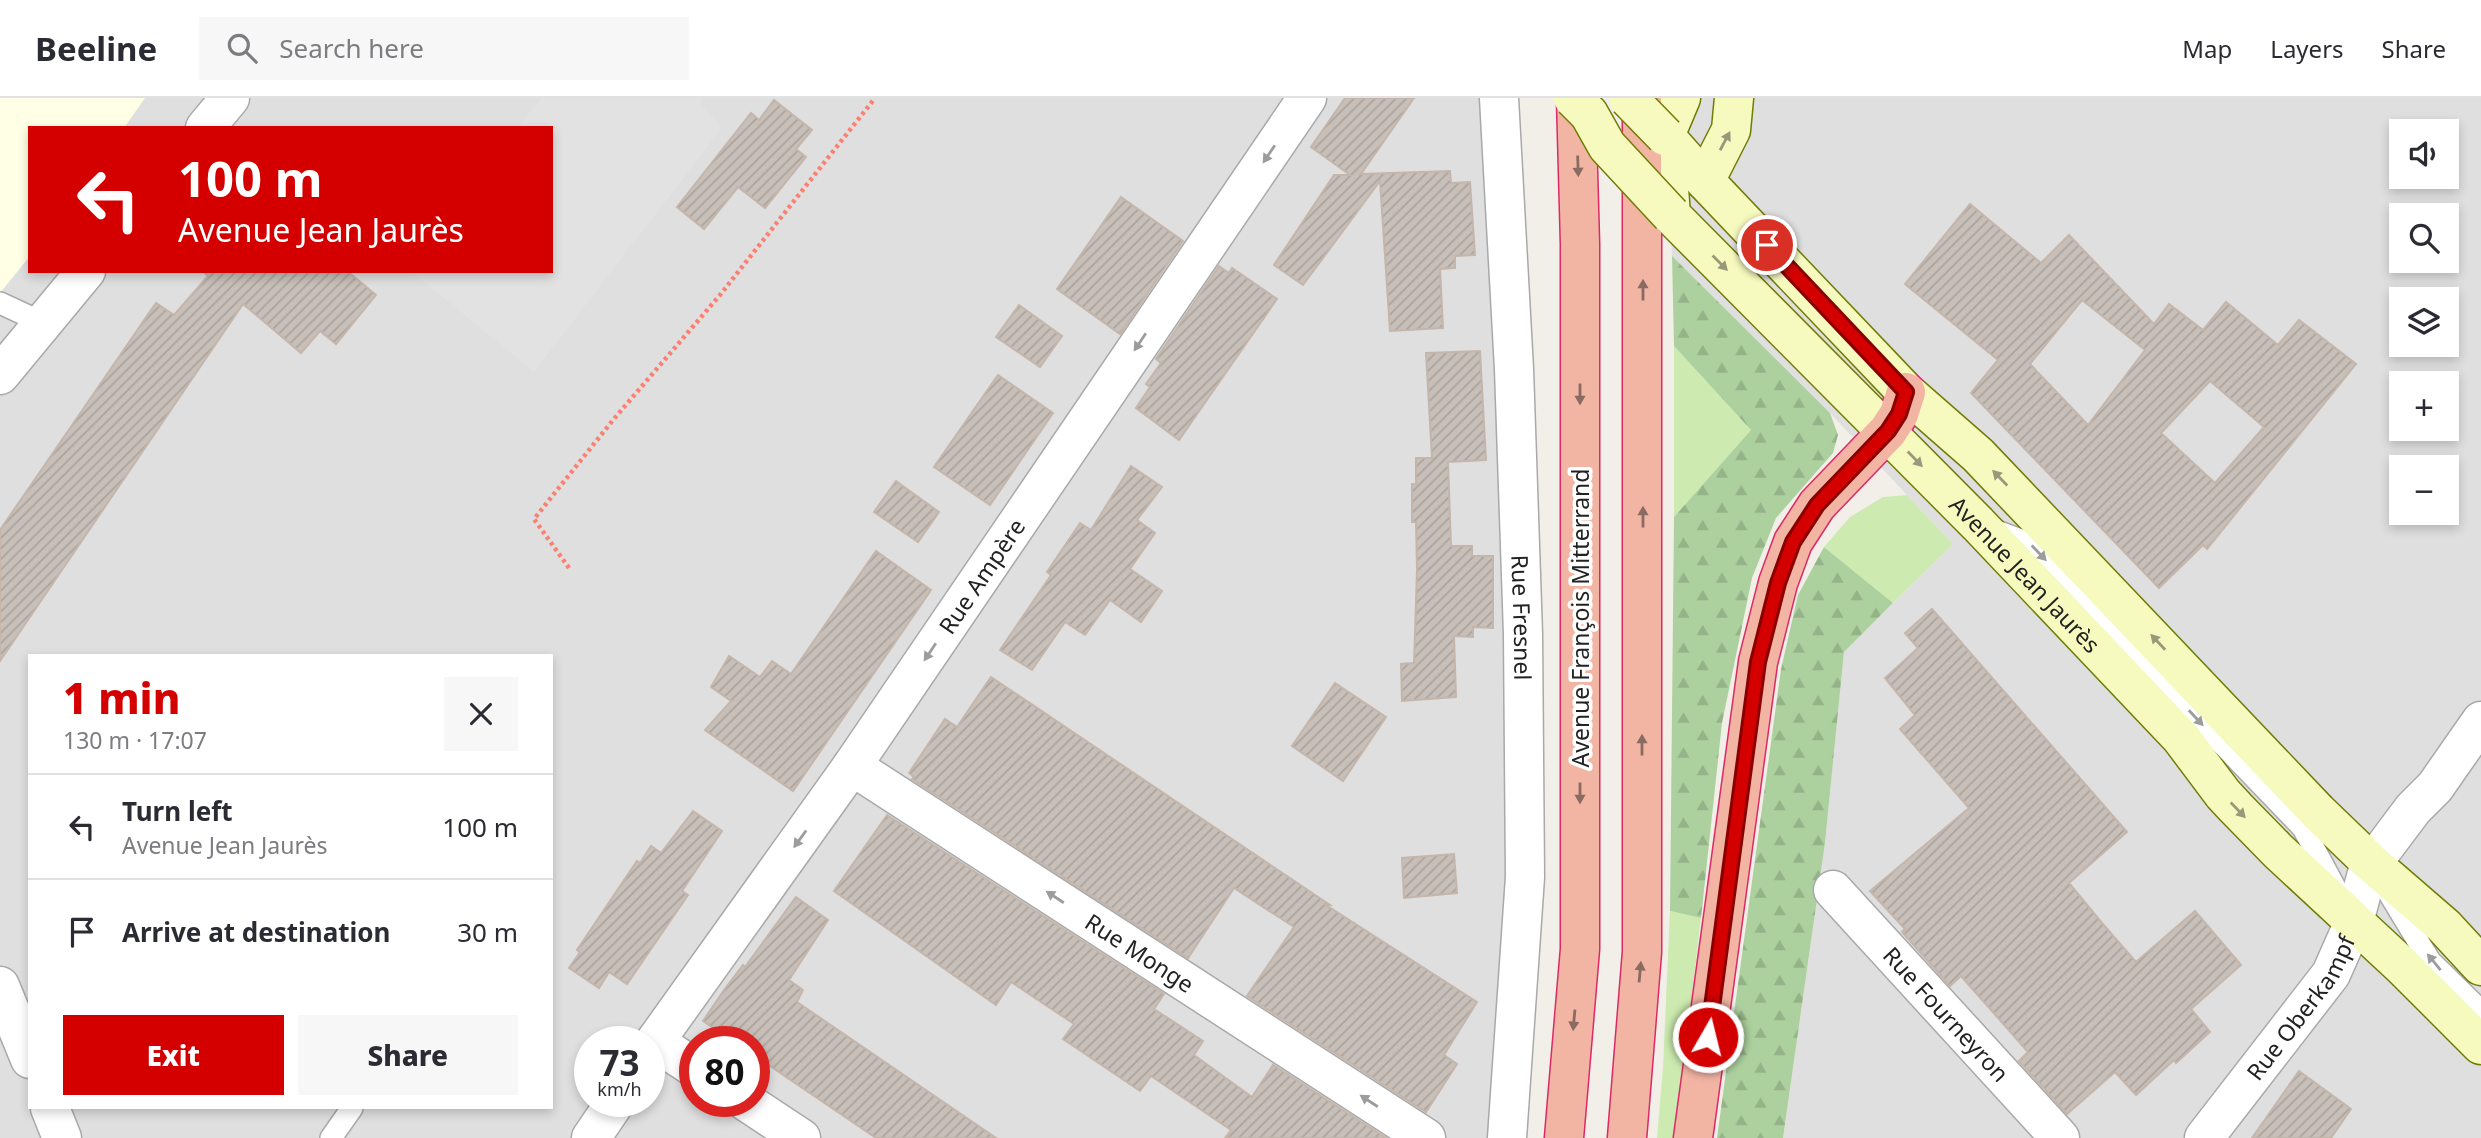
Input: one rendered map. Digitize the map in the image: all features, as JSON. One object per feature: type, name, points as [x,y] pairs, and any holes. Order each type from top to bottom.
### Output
[{"type":"highway","points":[[1627,1138],[1642,952],[1642,98]]},
{"type":"highway","name":"Avenue François Mitterrand","points":[[1564,1138],[1580,949],[1579,103]]},
{"type":"highway","points":[[1693,1138],[1758,662],[1778,583],[1793,542],[1817,505],[1888,431],[1899,414],[1906,392]]},
{"type":"main road","points":[[1628,98],[1665,136],[1681,193]]},
{"type":"main road","points":[[1665,136],[1681,98]]},
{"type":"main road","points":[[1681,193],[1731,130],[1734,98]]},
{"type":"main road","name":"Avenue Jean Jaurès","points":[[1579,103],[1607,146],[1681,193],[1978,455],[2301,794],[2370,862],[2444,926],[2481,966]]},
{"type":"main road","name":"Avenue Jean Jaurès","points":[[1681,193],[1888,431],[2181,738],[2223,794],[2278,851],[2402,966],[2481,1045]]},
{"type":"street","points":[[207,126],[230,98]]},
{"type":"street","name":"Rue Ampère","points":[[665,1028],[852,766],[1307,98]]},
{"type":"street","name":"Rue Fresnel","points":[[1499,98],[1518,481],[1525,850],[1507,1138]]},
{"type":"street","points":[[0,375],[84,273]]},
{"type":"street","points":[[2370,862],[2413,809],[2435,787],[2481,721]]},
{"type":"street","name":"Rue Monge","points":[[852,766],[1426,1138]]},
{"type":"street","name":"Rue Oberkampf","points":[[2204,1138],[2330,974],[2354,922],[2370,862]]},
{"type":"street","name":"Rue Fourneyron","points":[[1833,890],[2060,1138]]},
{"type":"street","points":[[0,986],[28,1054]]},
{"type":"street","points":[[50,1109],[62,1138]]},
{"type":"street","points":[[591,1138],[605,1117]]},
{"type":"street","points":[[769,1117],[801,1138]]},
{"type":"lane","points":[[0,303],[43,323]]},
{"type":"lane","points":[[2370,862],[2430,961],[2481,1011]]},
{"type":"lane","points":[[331,1138],[351,1109]]},
{"type":"path","points":[[569,568],[534,519],[612,420],[720,295],[874,98]]},
{"type":"shaded area","points":[[0,98],[1516,98],[1526,1138],[0,1138]]},
{"type":"shaded area","points":[[0,98],[145,98],[125,126],[28,126],[28,258],[0,293]]},
{"type":"shaded area","points":[[542,98],[703,98],[700,103],[722,128],[534,372],[413,273],[553,273],[553,126],[518,126]]},
{"type":"shaded area","points":[[1665,98],[2481,98],[2481,1138],[1783,1138],[1825,843],[1844,652],[1953,544],[1830,413],[1672,256]]},
{"type":"green space","points":[[1672,256],[1830,413],[1838,435],[1833,453],[1776,518],[1752,578],[1722,723],[1701,918],[1670,911],[1674,517],[1751,430],[1674,346]]},
{"type":"green space","points":[[1674,346],[1751,430],[1674,517]]},
{"type":"green space","points":[[1907,495],[1953,544],[1893,603],[1824,547],[1850,517],[1883,497]]},
{"type":"green space","points":[[1824,547],[1893,603],[1844,652],[1825,843],[1783,1138],[1717,1138],[1781,669],[1798,595]]},
{"type":"green space","points":[[1670,911],[1701,918],[1675,1138],[1657,1138],[1663,1067]]},
{"type":"building","points":[[1345,98],[1414,98],[1361,174],[1450,171],[1451,183],[1470,182],[1475,255],[1455,256],[1455,268],[1440,269],[1443,328],[1390,331],[1380,181],[1303,285],[1274,265],[1334,175],[1350,175],[1311,147]]},
{"type":"building","points":[[774,100],[812,130],[796,149],[806,157],[765,208],[738,187],[704,229],[677,207],[751,113],[759,120]]},
{"type":"building","points":[[1121,197],[1183,241],[1120,334],[1057,289]]},
{"type":"building","points":[[1970,204],[2041,263],[2069,235],[2154,324],[2169,304],[2203,330],[2226,302],[2278,345],[2299,320],[2356,364],[2207,549],[2203,545],[2159,588],[1971,393],[1998,360],[1905,284]],"holes":[[[2082,300],[2145,350],[2088,425],[2030,364]],[[2210,381],[2264,427],[2215,483],[2161,433]]]},
{"type":"building","points":[[1219,266],[1229,273],[1232,268],[1277,299],[1179,440],[1136,408],[1150,387],[1146,384],[1161,363],[1156,359]]},
{"type":"building","points":[[205,273],[349,273],[376,295],[336,344],[320,331],[301,353],[243,304],[0,661],[0,530],[156,303],[174,315],[208,276]]},
{"type":"building","points":[[1019,305],[1062,336],[1040,367],[996,337]]},
{"type":"building","points":[[1480,351],[1486,460],[1448,462],[1451,546],[1472,546],[1472,556],[1493,556],[1493,628],[1473,627],[1473,637],[1454,636],[1456,697],[1402,701],[1401,664],[1414,663],[1417,569],[1416,522],[1412,522],[1412,484],[1416,484],[1416,458],[1432,458],[1426,353]]},
{"type":"building","points":[[998,375],[1053,413],[990,505],[934,467]]},
{"type":"building","points":[[1131,466],[1162,487],[1137,520],[1155,533],[1130,569],[1162,591],[1141,622],[1110,600],[1085,635],[1065,622],[1032,670],[1000,650],[1051,575],[1047,572],[1080,523],[1091,530]]},
{"type":"building","points":[[896,481],[939,512],[918,542],[874,512]]},
{"type":"building","points":[[876,551],[931,590],[793,791],[705,730],[731,701],[711,687],[729,656],[760,677],[772,661],[791,674]]},
{"type":"building","points":[[1932,609],[2127,832],[2069,883],[2102,923],[2136,962],[2195,911],[2241,965],[2191,1009],[2210,1032],[2136,1095],[2115,1072],[2067,1114],[2019,1061],[2028,1052],[1961,976],[1950,986],[1902,932],[1905,929],[1870,891],[1969,808],[1900,729],[1915,715],[1885,678],[1918,648],[1905,633]]},
{"type":"building","points":[[991,677],[1330,905],[1326,905],[1477,1002],[1444,1055],[1457,1064],[1426,1112],[1247,996],[1294,927],[1234,888],[1188,958],[912,779],[914,777],[909,773],[945,719],[957,727]]},
{"type":"building","points":[[1335,683],[1386,717],[1343,781],[1292,746]]},
{"type":"building","points":[[693,811],[722,831],[682,891],[688,895],[627,984],[609,972],[599,988],[569,968],[580,952],[577,950],[637,861],[640,863],[651,846],[661,853]]},
{"type":"building","points":[[887,815],[1164,994],[1154,1009],[1203,1041],[1194,1055],[1252,1097],[1273,1065],[1386,1138],[1225,1138],[1231,1130],[1151,1076],[1140,1091],[1063,1039],[1074,1024],[1011,982],[996,1005],[834,891]]},
{"type":"building","points":[[1454,854],[1457,893],[1404,898],[1402,858]]},
{"type":"building","points":[[796,897],[828,920],[789,980],[803,990],[797,1002],[996,1138],[876,1138],[770,1066],[770,1026],[710,1026],[703,1021],[743,965],[745,967]]},
{"type":"building","points":[[2299,1071],[2351,1109],[2331,1138],[2252,1138]]},
{"type":"route","points":[[1708,1037],[1758,662],[1778,583],[1793,542],[1817,505],[1888,431],[1899,414],[1906,392],[1767,245]]}]
